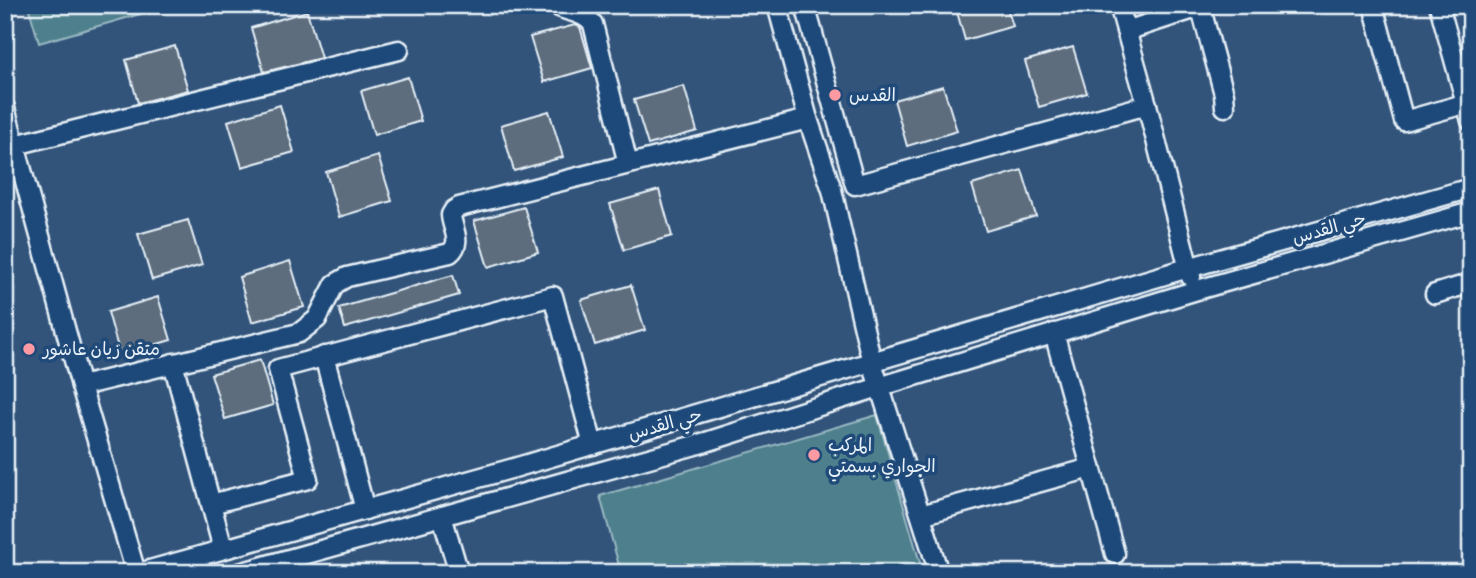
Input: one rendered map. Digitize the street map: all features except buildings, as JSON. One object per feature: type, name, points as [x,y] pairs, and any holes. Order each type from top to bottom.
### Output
[{"type":"street","points":[[555,5],[566,11],[582,14],[593,24],[628,164]]},
{"type":"street","points":[[777,5],[808,118],[832,190],[872,363],[939,573]]},
{"type":"street","points":[[805,5],[855,185]]},
{"type":"street","points":[[1119,5],[1194,291]]},
{"type":"street","points":[[1373,5],[1404,121],[1468,103]]},
{"type":"street","points":[[1439,5],[1471,121]]},
{"type":"street","points":[[1126,31],[1202,6],[1225,107]]},
{"type":"street","points":[[15,145],[399,50]]},
{"type":"street","points":[[832,190],[1147,105]]},
{"type":"street","points":[[5,108],[81,386],[138,573]]},
{"type":"street","points":[[81,386],[299,332],[317,319],[335,284],[346,277],[450,253],[457,244],[451,215],[459,207],[808,118]]},
{"type":"street","name":"حي القدس","points":[[138,573],[593,445],[1188,268],[1471,188]]},
{"type":"street","points":[[239,573],[706,442],[1054,333],[1463,214],[1450,194]]},
{"type":"street","points":[[1435,294],[1471,284]]},
{"type":"street","points":[[211,504],[308,479],[278,369],[553,296],[593,445]]},
{"type":"street","points":[[1054,333],[1115,554]]},
{"type":"street","points":[[324,356],[365,510]]},
{"type":"street","points":[[173,363],[223,549]]},
{"type":"street","points":[[920,515],[1091,468]]},
{"type":"street","points":[[442,516],[459,573]]},
{"type":"green space","points":[[28,5],[137,5],[140,14],[39,43]]},
{"type":"green space","name":"المركب الجواري بسمتي","points":[[877,415],[923,573],[621,573],[600,496]]},
{"type":"place","name":"القدس","points":[[835,95]]},
{"type":"place","name":"متقن زيان عاشور","points":[[29,349]]},
{"type":"place","name":"المركب الجواري بسمتي","points":[[814,455]]}]
